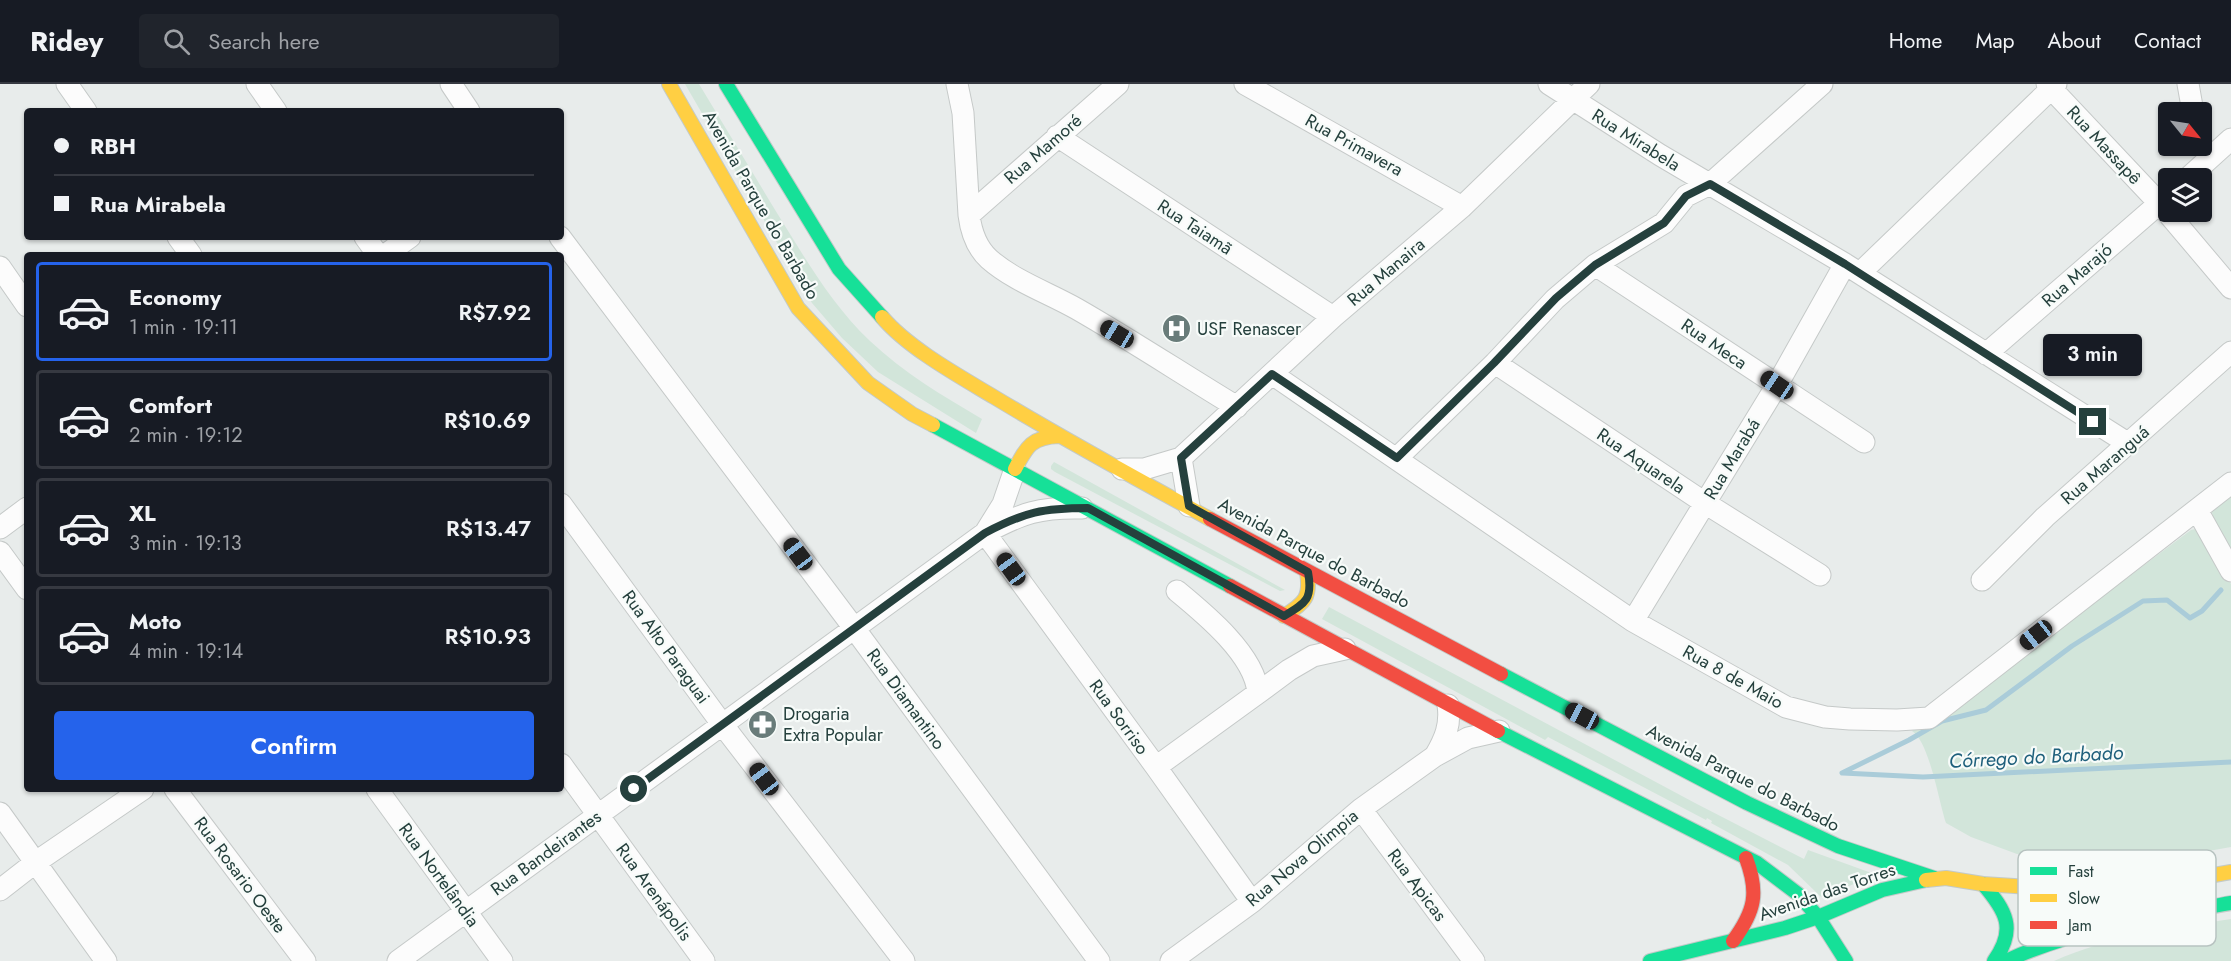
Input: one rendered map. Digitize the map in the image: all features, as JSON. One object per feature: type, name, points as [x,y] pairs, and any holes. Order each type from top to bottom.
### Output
[{"type":"main road","name":"Avenida Parque do Barbado","points":[[669,84],[798,308],[868,383],[912,414],[972,448],[1088,508],[1290,620],[1448,705],[1757,863],[1808,904],[1846,961]]},
{"type":"main road","name":"Avenida Parque do Barbado","points":[[726,84],[839,269],[885,321],[917,347],[967,381],[1059,436],[1308,572],[1747,804],[1838,846],[1934,878]]},
{"type":"main road","points":[[1015,469],[1036,439],[1043,436],[1059,436]]},
{"type":"main road","points":[[1290,620],[1309,595],[1308,572]]},
{"type":"main road","points":[[1733,941],[1749,918],[1754,902],[1754,881],[1746,858]]},
{"type":"main road","name":"Avenida das Torres","points":[[2216,875],[2231,872]]},
{"type":"main road","name":"Avenida das Torres","points":[[1650,961],[1785,928],[1882,890],[1934,878],[2018,886]]},
{"type":"main road","points":[[1983,884],[2006,916],[2007,936],[2003,950],[1994,961]]},
{"type":"main road","points":[[2216,906],[2231,903]]},
{"type":"main road","points":[[2006,961],[2037,946]]},
{"type":"street","points":[[67,84],[84,108]]},
{"type":"street","points":[[257,84],[274,108]]},
{"type":"street","points":[[451,84],[467,108]]},
{"type":"street","points":[[957,84],[963,113],[970,226],[980,249],[997,265],[1077,310],[1237,407]]},
{"type":"street","name":"Rua Mamoré","points":[[969,214],[1118,84]]},
{"type":"street","name":"Rua Primavera","points":[[1245,84],[1462,207]]},
{"type":"street","name":"Rua Mirabela","points":[[1549,84],[1710,184],[1852,268],[2129,444]]},
{"type":"street","name":"Rua Manaira","points":[[1122,469],[1144,469],[1181,458],[1333,317],[1462,207],[1589,84]]},
{"type":"street","points":[[1397,458],[1494,363],[1556,298],[1595,265],[1664,223],[1686,196],[1710,184],[1822,84]]},
{"type":"street","points":[[2188,84],[2191,102]]},
{"type":"street","name":"Rua Massapê","points":[[2051,86],[2158,193]]},
{"type":"street","name":"Rua Marabá","points":[[1633,621],[1777,385],[1852,268],[2051,86]]},
{"type":"street","name":"Rua Taiamã","points":[[1057,136],[1333,317]]},
{"type":"street","points":[[2196,163],[2231,139]]},
{"type":"street","name":"Rua Marajó","points":[[1986,354],[2158,204]]},
{"type":"street","name":"Rua Massapê","points":[[2181,222],[2231,288]]},
{"type":"street","points":[[390,252],[406,240]]},
{"type":"street","name":"Rua Diamantino","points":[[562,240],[854,628],[1099,961]]},
{"type":"street","name":"Rua Meca","points":[[1595,265],[1864,442]]},
{"type":"street","points":[[0,267],[24,302]]},
{"type":"street","name":"Rua Maranguá","points":[[1982,580],[2045,517],[2231,352]]},
{"type":"street","name":"Rua Aquarela","points":[[1494,363],[1705,503],[1820,575]]},
{"type":"street","name":"Rua 8 de Maio","points":[[1272,374],[1633,621],[1786,707],[1825,717],[1897,720],[1929,718],[2231,483]]},
{"type":"street","points":[[1181,458],[1189,506]]},
{"type":"street","name":"Rua Bandeirantes","points":[[985,533],[1003,504],[1015,469]]},
{"type":"street","name":"Rua Alto Paraguai","points":[[564,508],[723,724],[904,961]]},
{"type":"street","name":"Rua Bandeirantes","points":[[398,961],[985,533],[1017,516],[1037,510],[1088,508]]},
{"type":"street","points":[[0,528],[24,510]]},
{"type":"street","points":[[2197,510],[2231,571]]},
{"type":"street","name":"Rua Sorriso","points":[[985,533],[1156,766],[1252,902]]},
{"type":"street","points":[[0,552],[24,585]]},
{"type":"street","points":[[1177,591],[1213,621],[1236,647],[1257,681],[1258,693]]},
{"type":"street","points":[[1289,670],[1298,648],[1290,620]]},
{"type":"street","points":[[1156,766],[1289,670],[1318,654],[1345,649]]},
{"type":"street","name":"Rua Nova Olimpia","points":[[1434,756],[1448,729],[1450,717],[1448,705]]},
{"type":"street","name":"Rua Nova Olimpia","points":[[1171,961],[1252,902],[1360,809],[1434,756],[1468,738],[1499,731]]},
{"type":"street","name":"Rua Arenápolis","points":[[564,768],[704,961]]},
{"type":"street","points":[[0,890],[36,862],[138,792]]},
{"type":"street","name":"Rua Rosario Oeste","points":[[177,792],[305,961]]},
{"type":"street","name":"Rua Nortelândia","points":[[378,792],[502,961]]},
{"type":"street","name":"Rua Apicas","points":[[1360,809],[1474,961]]},
{"type":"street","points":[[0,813],[106,961]]},
{"type":"green space","points":[[685,84],[699,84],[798,247],[843,312],[870,341],[910,374],[982,419],[976,433],[878,372],[842,338],[812,303]]},
{"type":"green space","points":[[1054,462],[1285,590],[1280,591],[1055,472],[1051,469]]},
{"type":"green space","points":[[2231,490],[2231,556],[2214,521],[2211,508]]},
{"type":"green space","points":[[2200,528],[2231,584],[2231,847],[2214,850],[2018,850],[2017,854],[1971,837],[1946,823],[1924,747],[1912,731],[2019,659],[2191,530]]},
{"type":"green space","points":[[1329,607],[1804,859],[1808,850],[1877,875],[1821,897],[1788,865],[1711,823],[1712,821],[1707,818],[1706,820],[1548,737],[1545,740],[1322,619]]},
{"type":"green space","points":[[2231,919],[2231,961],[2054,961],[2094,946],[2216,946],[2216,921]]},
{"type":"waterway","points":[[1842,773],[1942,721],[1986,710],[2072,646],[2143,601],[2167,600],[2190,618],[2202,611],[2221,590]]},
{"type":"waterway","name":"Córrego do Barbado","points":[[1843,773],[1923,777],[2231,762]]},
{"type":"traffic: fast","points":[[726,84],[839,269],[882,317]]},
{"type":"traffic: fast","points":[[933,425],[1230,586]]},
{"type":"traffic: fast","points":[[1501,674],[1747,803],[1838,846],[1934,878]]},
{"type":"traffic: fast","points":[[1498,731],[1757,863],[1798,894],[1818,917]]},
{"type":"traffic: fast","points":[[1650,961],[1785,928],[1882,890],[1926,880]]},
{"type":"traffic: fast","points":[[1983,884],[1998,903],[2006,921],[2005,939],[1994,961]]},
{"type":"traffic: fast","points":[[2216,906],[2231,903]]},
{"type":"traffic: fast","points":[[1818,917],[1846,961]]},
{"type":"traffic: fast","points":[[2006,961],[2044,946]]},
{"type":"traffic: slow","points":[[669,84],[798,308],[868,383],[912,414],[933,425]]},
{"type":"traffic: slow","points":[[882,317],[906,340],[950,371],[1074,444],[1210,519]]},
{"type":"traffic: slow","points":[[1015,469],[1031,444],[1042,438],[1059,436]]},
{"type":"traffic: slow","points":[[1284,616],[1305,599],[1308,588],[1307,572]]},
{"type":"traffic: slow","points":[[2216,875],[2231,872]]},
{"type":"traffic: slow","points":[[1926,880],[1946,878],[2018,886]]},
{"type":"traffic: jam","points":[[1210,519],[1501,674]]},
{"type":"traffic: jam","points":[[1230,586],[1498,731]]},
{"type":"traffic: jam","points":[[1733,941],[1746,920],[1753,901],[1753,882],[1746,858]]},
{"type":"place","name":"USF Renascer","points":[[1176,329]]},
{"type":"place","name":"Drogaria Extra Popular","points":[[762,724]]},
{"type":"route","points":[[634,789],[985,533],[1017,516],[1037,510],[1088,508],[1284,616],[1302,605],[1309,595],[1308,572],[1189,506],[1181,458],[1272,374],[1397,458],[1494,363],[1556,298],[1595,265],[1664,223],[1686,196],[1710,184],[1845,264],[2093,422]]}]
